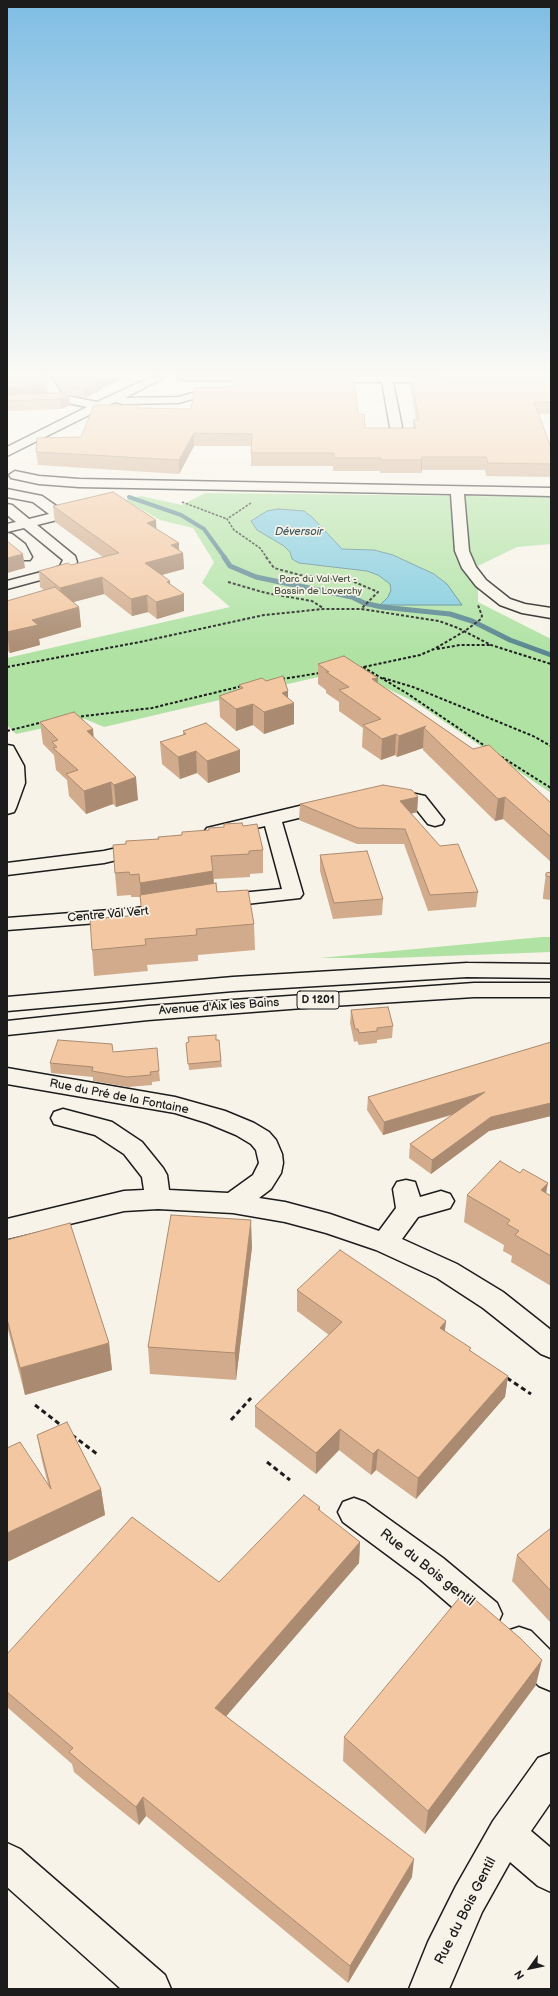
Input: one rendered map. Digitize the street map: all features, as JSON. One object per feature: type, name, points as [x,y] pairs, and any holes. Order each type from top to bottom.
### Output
[{"type":"street","points":[[11,474],[63,482],[551,492]]},
{"type":"street","points":[[9,492],[20,482],[11,474]]},
{"type":"street","points":[[9,492],[63,482]]},
{"type":"street","points":[[458,491],[462,551],[470,568],[481,584],[505,602],[522,608],[551,613]]},
{"type":"street","points":[[7,528],[60,515],[37,499],[9,492]]},
{"type":"street","points":[[7,508],[66,554],[70,559],[68,566],[58,572],[7,585]]},
{"type":"street","points":[[7,536],[20,547],[25,557]]},
{"type":"street","points":[[7,750],[15,766],[16,783],[7,808]]},
{"type":"street","points":[[374,795],[382,793],[418,800],[436,820]]},
{"type":"street","points":[[196,836],[343,802]]},
{"type":"street","name":"Centre Val Vert","points":[[7,924],[136,914],[195,904],[292,894],[272,819]]},
{"type":"street","points":[[7,869],[104,857],[157,845]]},
{"type":"street","name":"Avenue d'Aix les Bains","points":[[7,1004],[249,983],[467,970],[551,971]]},
{"type":"street","name":"Avenue d'Aix les Bains","points":[[7,1028],[148,1013],[316,1000],[474,990],[551,990]]},
{"type":"street","name":"Rue du Pré de la Fontaine","points":[[7,1076],[175,1105],[216,1117],[245,1129],[260,1138],[270,1154],[271,1163],[268,1173],[262,1182],[233,1203]]},
{"type":"street","points":[[63,1118],[103,1128],[133,1148],[154,1175],[158,1199]]},
{"type":"street","points":[[7,1229],[124,1201],[158,1199],[233,1203],[285,1212],[330,1224],[385,1243],[447,1271],[492,1300],[551,1346]]},
{"type":"street","points":[[385,1243],[407,1199],[441,1202]]},
{"type":"street","name":"Rue du Bois gentil","points":[[354,1512],[432,1569],[528,1650],[551,1674]]},
{"type":"street","name":"Rue du Bois Gentil","points":[[429,1989],[442,1956],[469,1899],[506,1834],[551,1771]]},
{"type":"street","points":[[506,1834],[551,1873]]},
{"type":"street","points":[[7,1862],[151,1989]]},
{"type":"path","points":[[227,519],[253,501]]},
{"type":"path","points":[[182,503],[227,519],[234,530],[260,548],[274,568],[300,575],[352,581],[378,592],[375,597],[362,608]]},
{"type":"path","points":[[228,582],[266,593],[312,601],[323,609]]},
{"type":"path","points":[[7,667],[140,642],[264,615],[323,609],[362,608],[439,622],[465,631],[491,645],[551,664]]},
{"type":"path","points":[[356,668],[420,655],[434,649],[465,631],[481,619]]},
{"type":"path","points":[[434,649],[491,645]]},
{"type":"path","points":[[363,667],[551,788]]},
{"type":"path","points":[[278,679],[321,673]]},
{"type":"path","points":[[379,676],[413,686],[532,736],[551,746]]},
{"type":"path","points":[[71,717],[152,708],[244,686]]},
{"type":"path","points":[[7,731],[56,719]]},
{"type":"path","points":[[505,1377],[532,1394]]},
{"type":"path","points":[[231,1420],[251,1398]]},
{"type":"path","points":[[35,1404],[97,1454]]},
{"type":"path","points":[[267,1462],[290,1480]]},
{"type":"green space","name":"Parc du Val Vert - Bassin de Loverchy","points":[[205,493],[551,497],[551,544],[517,547],[478,566],[478,602],[551,639],[551,793],[415,702],[348,670],[104,727],[85,719],[16,734],[7,725],[7,658],[230,607],[202,583],[214,562],[193,528],[160,520],[125,500],[141,496],[182,505]]},
{"type":"green space","points":[[551,937],[551,952],[391,958],[320,958]]},
{"type":"water","name":"Déversoir","points":[[278,509],[304,511],[312,517],[342,549],[374,550],[393,555],[434,574],[447,584],[462,605],[380,605],[388,597],[391,590],[390,584],[378,575],[367,571],[299,563],[292,559],[290,552],[284,546],[257,530],[251,521],[267,511]]},
{"type":"building","points":[[113,492],[156,520],[147,523],[179,543],[171,545],[183,553],[145,563],[170,581],[167,582],[184,594],[156,602],[147,595],[131,599],[102,577],[60,588],[39,571],[68,563],[71,565],[119,553],[53,506]]},
{"type":"building","points":[[7,541],[23,554],[7,558]]},
{"type":"building","points":[[55,587],[79,607],[32,620],[38,625],[7,632],[7,601]]},
{"type":"building","points":[[344,656],[378,678],[372,679],[473,749],[489,745],[551,803],[551,837],[505,797],[498,799],[424,728],[426,726],[399,736],[396,734],[382,739],[363,725],[381,719],[339,690],[349,687],[326,672],[329,672],[318,664]]},
{"type":"building","points":[[283,676],[288,691],[282,693],[294,703],[264,712],[253,704],[236,709],[219,696],[243,688],[239,685],[262,678],[266,681]]},
{"type":"building","points":[[74,712],[93,729],[87,731],[136,777],[114,785],[111,782],[84,791],[66,774],[78,770],[53,748],[57,747],[52,742],[58,740],[40,722]]},
{"type":"building","points":[[206,723],[240,750],[207,761],[196,751],[178,757],[160,742],[186,734],[183,731]]},
{"type":"building","points":[[383,785],[412,790],[418,797],[400,801],[440,846],[458,844],[478,892],[430,895],[405,829],[358,828],[300,804]]},
{"type":"building","points":[[242,823],[243,826],[257,824],[263,850],[249,851],[249,854],[211,856],[213,871],[140,883],[139,874],[130,875],[129,872],[115,873],[113,845],[126,844],[126,841],[159,839],[158,837],[182,835],[182,832],[209,830],[209,828],[224,827],[224,824]]},
{"type":"building","points":[[367,851],[383,899],[334,903],[320,855]]},
{"type":"building","points":[[551,872],[551,877],[546,876],[546,873]]},
{"type":"building","points":[[216,883],[217,892],[248,890],[254,924],[196,929],[197,935],[145,939],[146,945],[92,950],[90,919],[142,915],[140,895]]},
{"type":"building","points":[[388,1007],[393,1026],[377,1028],[377,1031],[359,1033],[358,1029],[355,1029],[351,1010]]},
{"type":"building","points":[[216,1035],[216,1040],[219,1040],[221,1061],[188,1064],[186,1043],[189,1042],[188,1037]]},
{"type":"building","points":[[58,1040],[112,1044],[113,1052],[157,1048],[159,1071],[150,1072],[151,1075],[127,1077],[92,1071],[93,1067],[50,1063]]},
{"type":"building","points":[[551,1042],[551,1103],[491,1117],[432,1160],[410,1144],[485,1092],[384,1122],[368,1097]]},
{"type":"building","points":[[500,1161],[520,1173],[523,1169],[548,1183],[541,1190],[551,1196],[551,1256],[515,1235],[519,1231],[507,1224],[510,1220],[467,1195]]},
{"type":"building","points":[[171,1215],[251,1220],[235,1353],[148,1347]]},
{"type":"building","points":[[70,1223],[109,1343],[20,1368],[7,1319],[7,1240]]},
{"type":"building","points":[[340,1250],[446,1321],[440,1328],[471,1348],[469,1350],[508,1376],[418,1478],[378,1449],[373,1454],[340,1429],[316,1453],[255,1406],[342,1322],[297,1290]]},
{"type":"building","points":[[67,1422],[101,1489],[7,1533],[7,1448],[20,1442],[51,1489],[37,1435]]},
{"type":"building","points":[[304,1495],[320,1507],[318,1509],[360,1542],[215,1708],[414,1859],[350,1966],[143,1797],[136,1807],[69,1752],[73,1748],[7,1692],[7,1654],[132,1517],[219,1582]]},
{"type":"building","points":[[551,1528],[551,1591],[517,1555]]},
{"type":"building","points":[[465,1591],[520,1638],[542,1660],[428,1811],[344,1737]]},
{"type":"waterway","points":[[129,497],[181,515],[204,529],[225,558]]},
{"type":"waterway","points":[[224,557],[230,566],[256,577],[352,597],[364,603],[382,607],[450,614],[472,621],[510,640],[551,655]]}]
